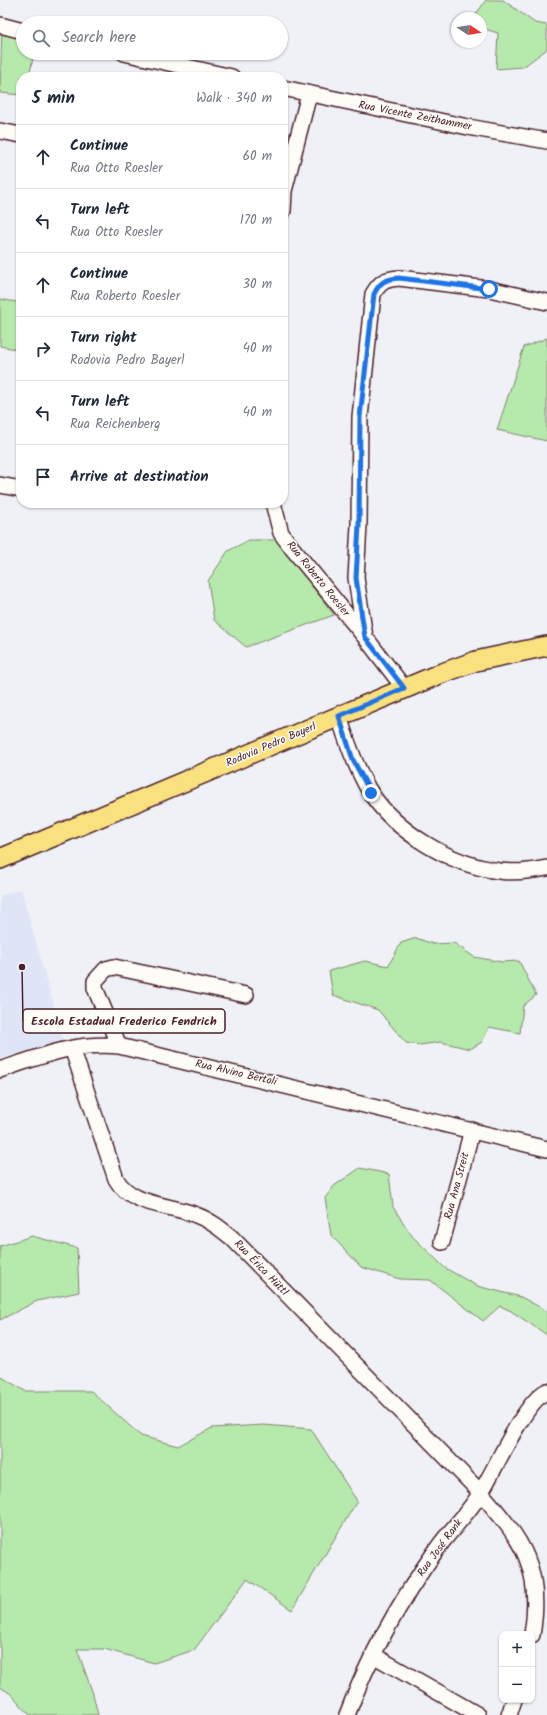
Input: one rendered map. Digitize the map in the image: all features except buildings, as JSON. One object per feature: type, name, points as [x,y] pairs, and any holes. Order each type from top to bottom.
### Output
[{"type":"main road","name":"Rodovia Pedro Bayerl","points":[[0,860],[404,688],[476,662],[547,646]]},
{"type":"street","points":[[0,25],[16,28]]},
{"type":"street","points":[[156,60],[210,72]]},
{"type":"street","name":"Rua Vicente Zeithammer","points":[[288,89],[460,126],[547,140]]},
{"type":"street","points":[[288,172],[309,94]]},
{"type":"street","points":[[0,131],[16,134]]},
{"type":"street","points":[[365,637],[356,578],[359,525],[360,417],[374,294],[379,285],[386,279],[399,278],[489,289],[547,302]]},
{"type":"street","points":[[0,485],[16,488]]},
{"type":"street","name":"Rua Roberto Roesler","points":[[274,508],[281,533],[404,688]]},
{"type":"street","points":[[339,716],[353,760],[371,793],[397,823],[435,850],[479,867],[500,871],[547,868]]},
{"type":"street","points":[[119,1046],[95,988],[96,981],[106,969],[114,967],[246,995]]},
{"type":"street","name":"Rua Alvino Bertoli","points":[[0,1070],[72,1048],[88,1045],[119,1046],[547,1149]]},
{"type":"street","name":"Rua Érica Hüttl","points":[[72,1048],[116,1179],[121,1188],[131,1195],[141,1199],[212,1222],[232,1238],[481,1493],[524,1549],[531,1568],[536,1597],[532,1631]]},
{"type":"street","name":"Rua Ana Streit","points":[[442,1242],[472,1130]]},
{"type":"street","name":"Rua José Rank","points":[[347,1715],[373,1655],[387,1629],[433,1555],[481,1493],[522,1420],[539,1396],[547,1391]]},
{"type":"street","points":[[373,1655],[478,1715]]},
{"type":"street","points":[[509,1715],[513,1703]]},
{"type":"shaded area","points":[[21,889],[63,1039],[0,1059],[0,896]]},
{"type":"green space","points":[[486,0],[503,0],[535,23],[547,25],[547,49],[523,67],[496,69],[498,33],[487,29],[487,12],[478,12]]},
{"type":"green space","points":[[2,26],[16,29],[16,60],[33,60],[30,72],[16,72],[16,95],[0,93]]},
{"type":"green space","points":[[0,299],[16,302],[16,349],[0,346]]},
{"type":"green space","points":[[547,338],[547,441],[497,430],[524,347]]},
{"type":"green space","points":[[249,540],[277,540],[334,615],[246,647],[214,620],[208,581],[228,551]]},
{"type":"green space","points":[[416,938],[433,944],[454,943],[474,957],[502,962],[519,961],[536,995],[523,1006],[520,1033],[489,1027],[482,1042],[470,1049],[441,1042],[420,1045],[406,1043],[378,1010],[333,995],[329,971],[365,961],[388,966],[401,943]]},
{"type":"green space","points":[[360,1168],[389,1174],[393,1207],[412,1236],[445,1268],[477,1286],[521,1297],[547,1311],[547,1335],[511,1311],[500,1306],[483,1321],[430,1280],[400,1279],[361,1267],[331,1235],[325,1198],[334,1186]]},
{"type":"green space","points":[[32,1236],[77,1248],[79,1292],[37,1301],[0,1320],[0,1246]]},
{"type":"green space","points":[[0,1376],[25,1391],[91,1391],[141,1436],[178,1446],[212,1428],[264,1425],[311,1429],[357,1501],[292,1610],[247,1579],[194,1650],[154,1663],[104,1649],[77,1649],[93,1694],[98,1715],[30,1715],[11,1694],[0,1687]]},
{"type":"place","name":"Escola Estadual Frederico Fendrich","points":[[22,967]]},
{"type":"route","points":[[371,793],[353,760],[339,716],[404,688],[365,637],[356,578],[359,525],[358,503],[360,417],[374,294],[379,285],[386,279],[399,278],[489,289]]}]
